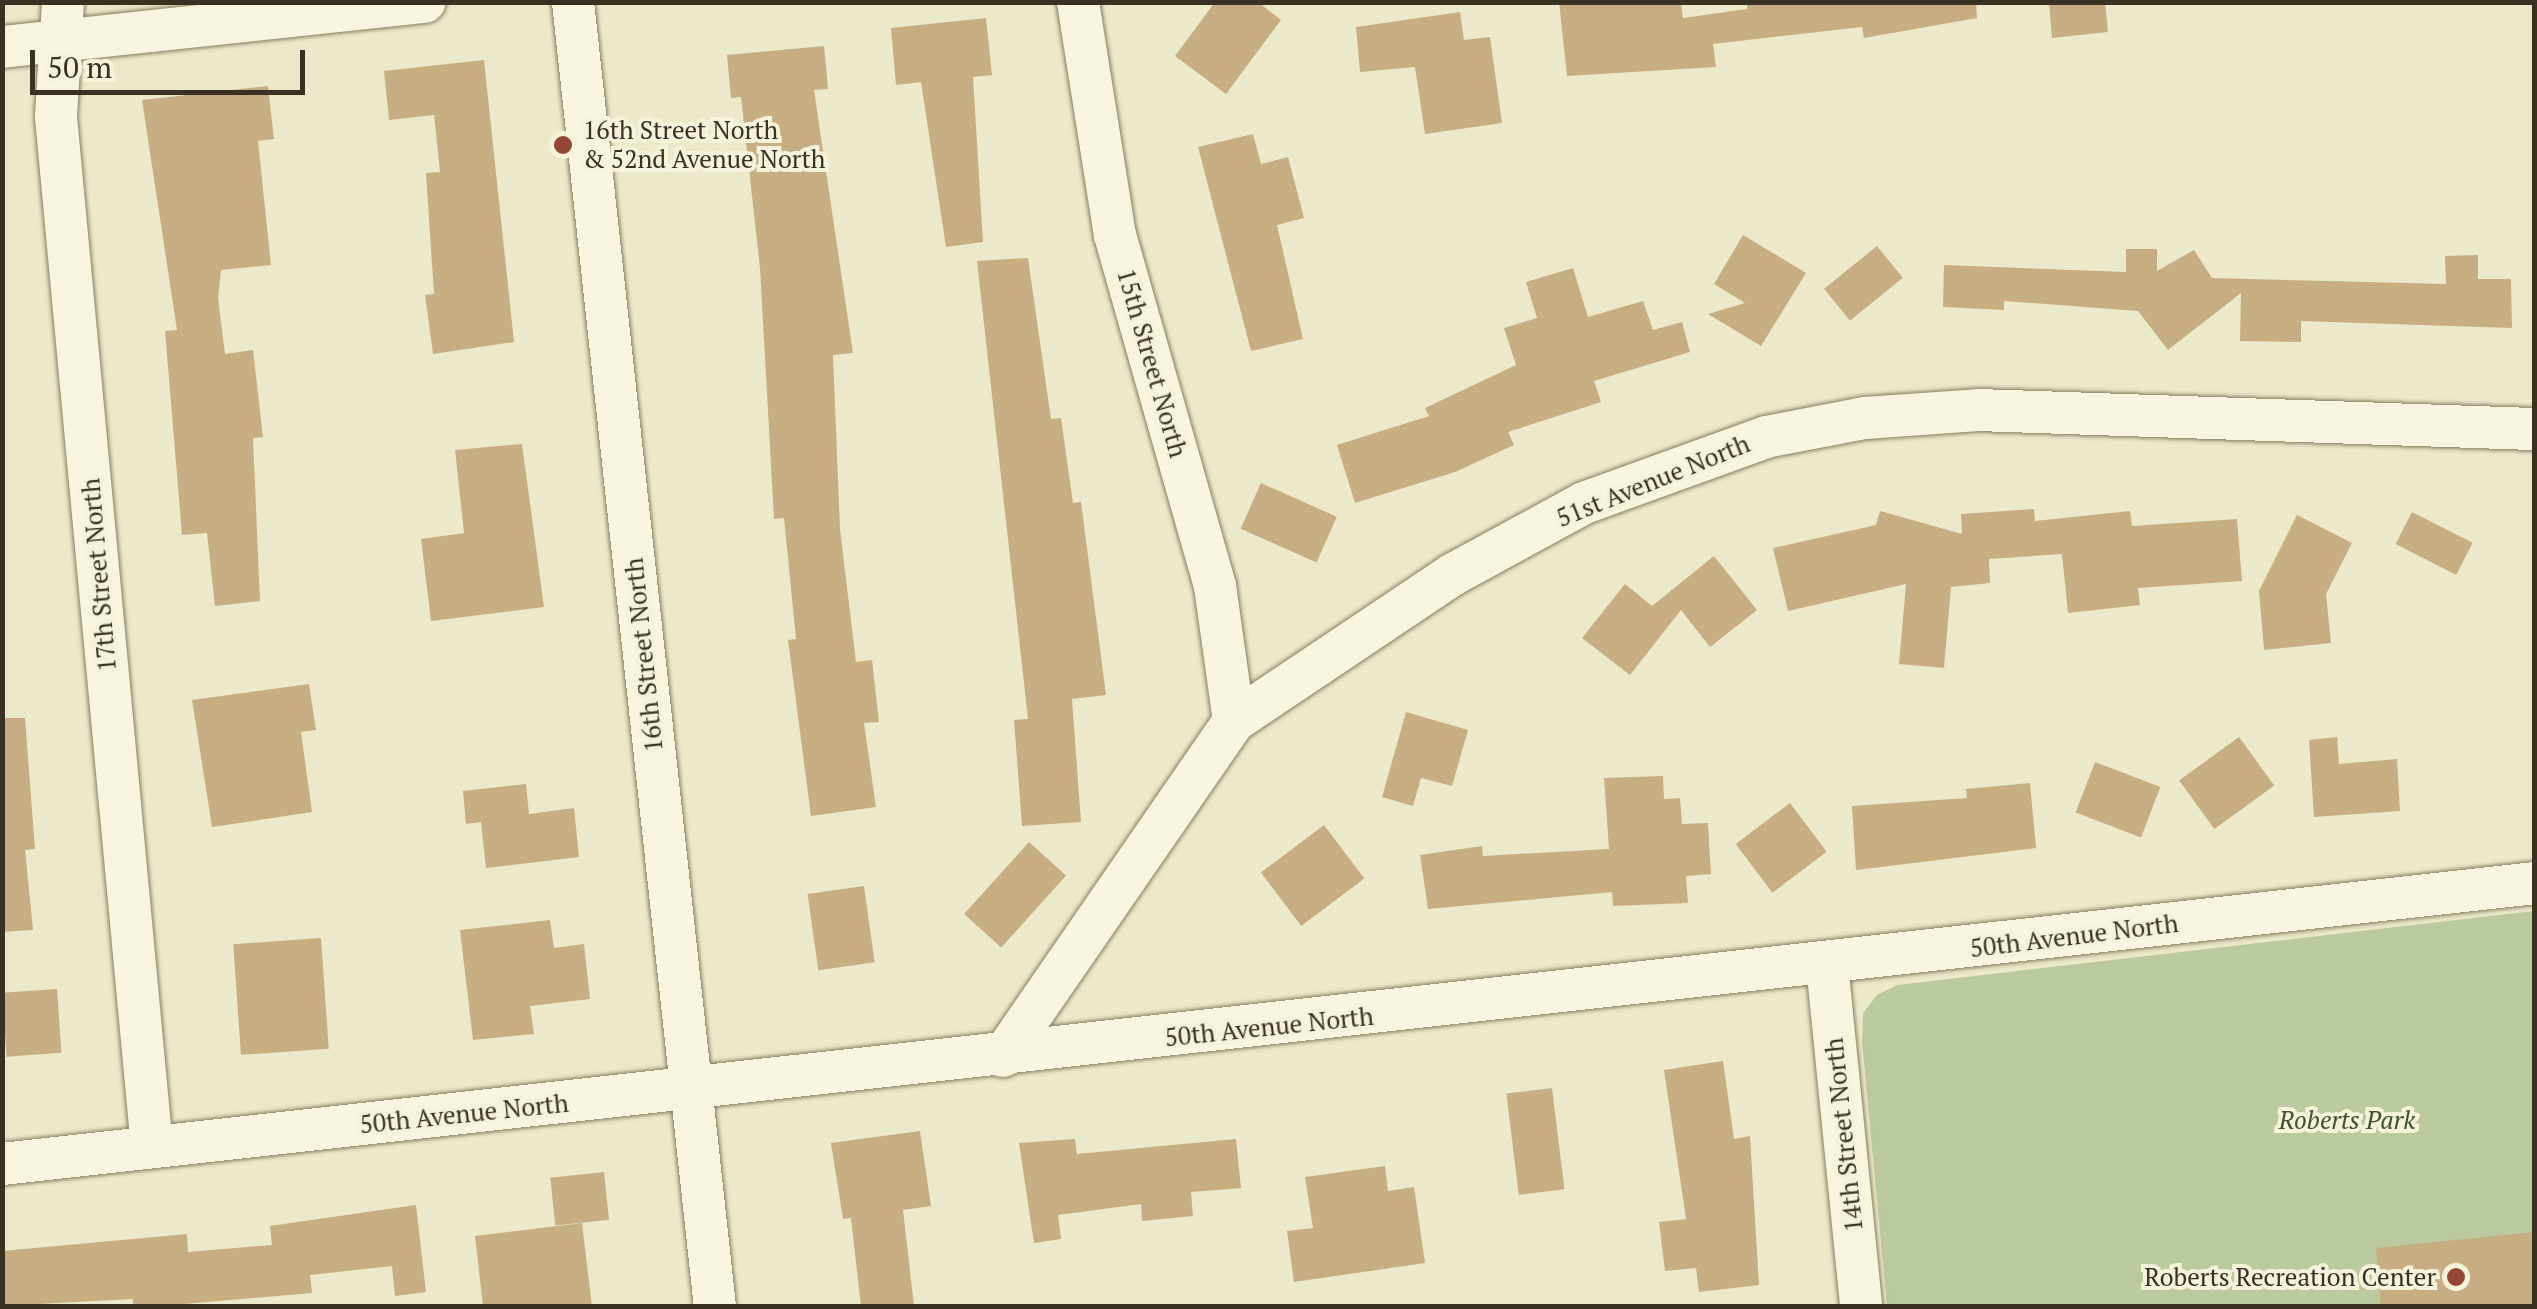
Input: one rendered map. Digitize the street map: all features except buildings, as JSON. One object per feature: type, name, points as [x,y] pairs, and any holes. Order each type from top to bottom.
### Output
[{"type":"street","points":[[2,47],[62,22],[425,2]]},
{"type":"street","name":"16th Street North","points":[[573,2],[715,1306]]},
{"type":"street","name":"15th Street North","points":[[1078,2],[1115,234],[1216,586],[1234,721]]},
{"type":"street","name":"17th Street North","points":[[62,22],[56,117],[152,1147]]},
{"type":"street","name":"51st Avenue North","points":[[1002,1056],[1234,721],[1452,575],[1584,503],[1766,436],[1865,418],[1978,410],[2534,428]]},
{"type":"street","name":"50th Avenue North","points":[[2,1164],[2534,883]]},
{"type":"street","name":"14th Street North","points":[[1827,964],[1861,1306]]},
{"type":"green space","name":"Roberts Park","points":[[2534,911],[2534,1306],[1887,1306],[1862,1042],[1863,1013],[1877,995],[1897,985]]},
{"type":"place","name":"16th Street North & 52nd Avenue North","points":[[563,145]]},
{"type":"place","name":"Roberts Recreation Center","points":[[2456,1277]]}]
